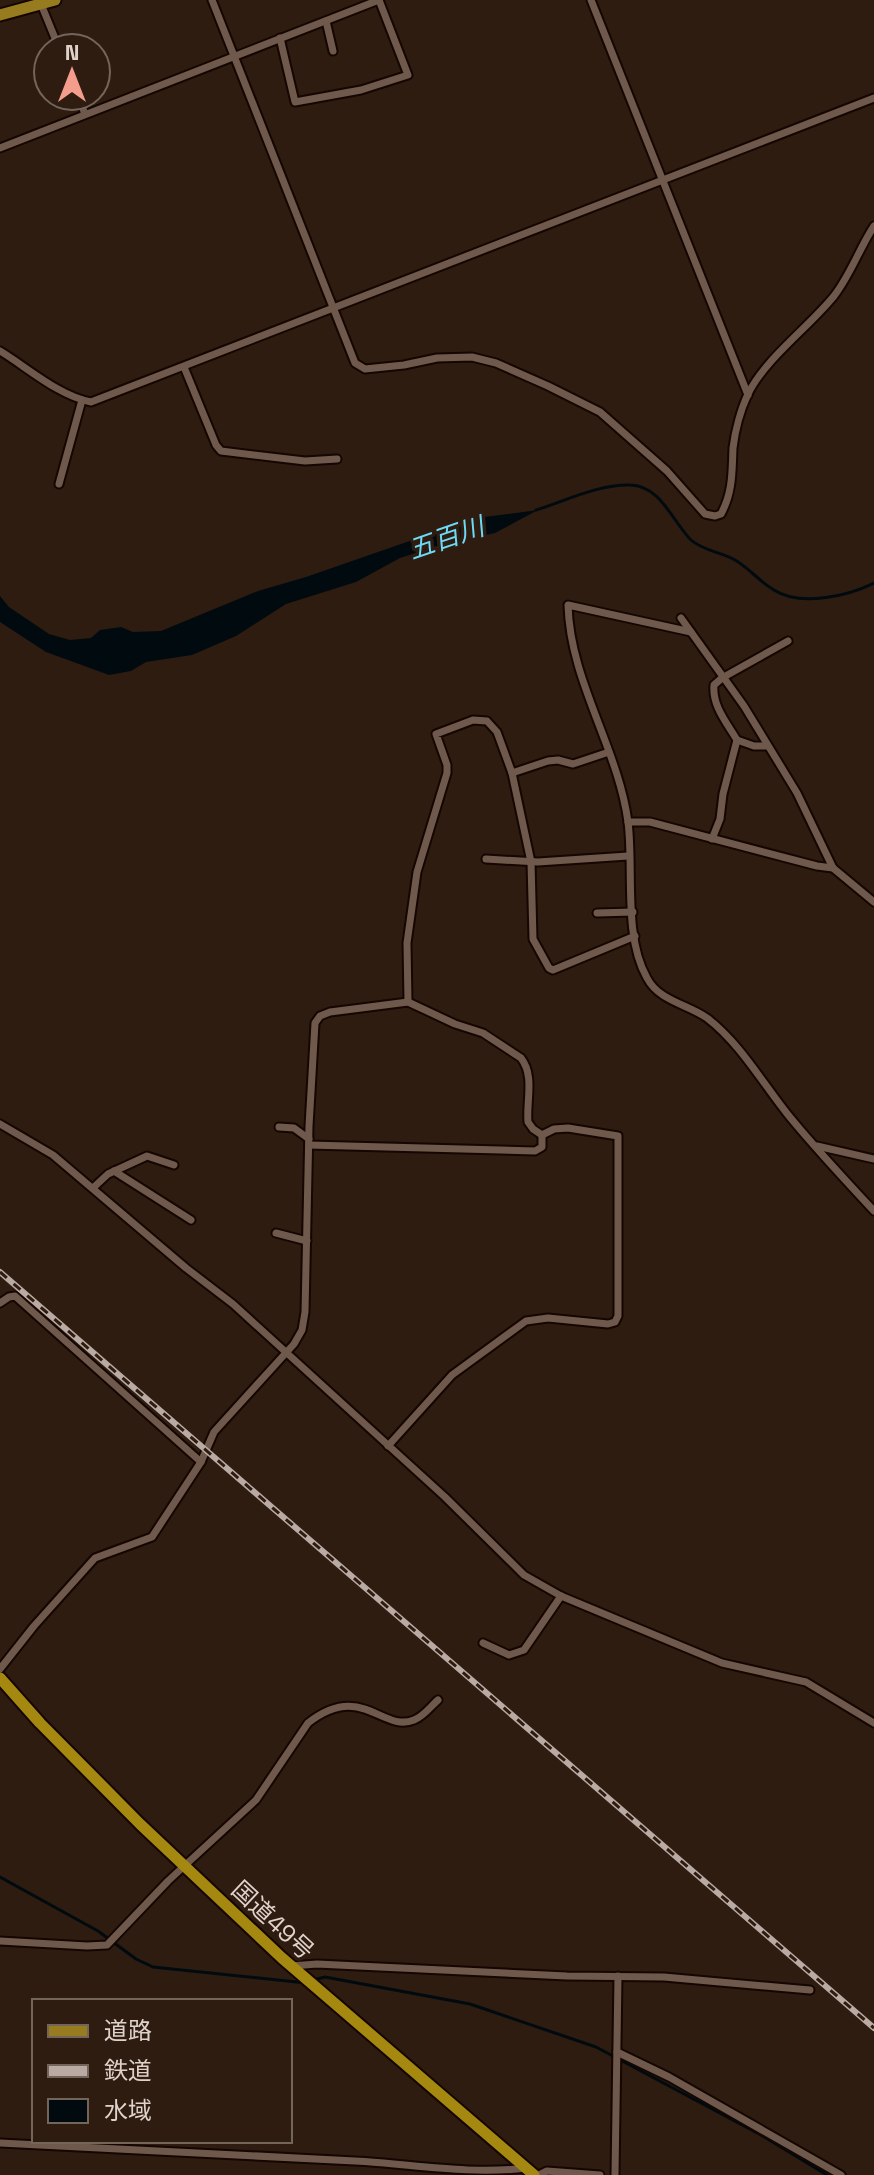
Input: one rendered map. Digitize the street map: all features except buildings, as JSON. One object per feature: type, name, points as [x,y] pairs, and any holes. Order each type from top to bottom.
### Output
[{"type":"highway","name":"国道49号","points":[[0,1678],[40,1723],[291,1966],[533,2173]]},
{"type":"main road","points":[[0,15],[55,0]]},
{"type":"street","points":[[212,0],[352,357],[365,369],[454,356],[472,357],[518,373],[600,412],[667,471],[698,508],[715,516],[721,514],[725,507],[732,482],[733,446],[748,395],[767,366],[820,313],[850,275],[860,249],[874,226]]},
{"type":"street","points":[[0,148],[280,38],[326,21],[367,2],[379,0],[408,75],[361,90],[295,102],[280,38]]},
{"type":"street","points":[[591,0],[748,395]]},
{"type":"street","points":[[41,4],[52,32]]},
{"type":"street","points":[[326,21],[333,51]]},
{"type":"street","points":[[0,351],[82,400],[91,402],[874,98]]},
{"type":"street","points":[[184,367],[221,451],[305,461],[337,459]]},
{"type":"street","points":[[59,484],[82,400]]},
{"type":"street","points":[[691,632],[568,605],[576,658],[609,752],[628,822],[635,936],[643,971],[653,987],[667,998],[717,1027],[874,1211]]},
{"type":"street","points":[[681,618],[744,706],[797,793],[833,868],[874,902]]},
{"type":"street","points":[[767,746],[754,746],[737,740],[714,698],[714,685],[788,641]]},
{"type":"street","points":[[408,1002],[407,943],[417,872],[446,778],[447,765],[436,734],[473,720],[487,721],[497,732],[512,773],[531,862],[533,939],[551,969],[635,936]]},
{"type":"street","points":[[712,839],[720,819],[737,740]]},
{"type":"street","points":[[512,773],[554,760],[578,763],[609,752]]},
{"type":"street","points":[[628,822],[650,822],[833,868]]},
{"type":"street","points":[[486,859],[531,862],[628,856]]},
{"type":"street","points":[[597,913],[633,912]]},
{"type":"street","points":[[0,1669],[95,1558],[152,1537],[201,1462],[214,1432],[299,1337],[304,1319],[309,1142],[317,1019],[330,1012],[408,1002],[483,1033],[526,1064],[529,1079],[528,1122],[542,1135]]},
{"type":"street","points":[[0,1124],[53,1155],[233,1304],[452,1503],[524,1575],[561,1596],[722,1663],[806,1682],[874,1723]]},
{"type":"street","points":[[279,1127],[294,1128],[309,1142],[535,1151],[542,1147],[542,1135]]},
{"type":"street","points":[[388,1446],[452,1375],[526,1321],[548,1318],[608,1324],[616,1320],[620,1138],[615,1134],[594,1134],[568,1128],[554,1129],[542,1135]]},
{"type":"street","points":[[815,1145],[874,1159]]},
{"type":"street","points":[[94,1187],[114,1171],[147,1156],[174,1165]]},
{"type":"street","points":[[114,1171],[191,1220]]},
{"type":"street","points":[[276,1233],[307,1241]]},
{"type":"street","points":[[0,1303],[15,1296],[201,1462]]},
{"type":"street","points":[[483,1643],[509,1655],[524,1650],[561,1596]]},
{"type":"street","points":[[0,1941],[107,1945],[256,1800],[308,1723],[332,1709],[351,1705],[408,1722],[427,1712],[438,1700]]},
{"type":"street","points":[[291,1966],[331,1964],[664,1977],[810,1990]]},
{"type":"street","points":[[615,2175],[618,1976]]},
{"type":"street","points":[[617,2052],[669,2077],[841,2175]]},
{"type":"street","points":[[0,2143],[600,2175]]},
{"type":"water","points":[[538,510],[495,533],[400,558],[356,582],[286,604],[236,636],[192,655],[146,662],[131,671],[109,675],[46,652],[0,622],[0,596],[9,607],[49,634],[70,640],[91,638],[100,630],[121,627],[133,632],[161,631],[258,591],[447,528],[484,517]]},
{"type":"waterway","name":"五百川","points":[[536,510],[606,487],[640,487],[658,498],[696,544],[735,560],[769,587],[785,595],[824,598],[874,583]]},
{"type":"waterway","points":[[0,1877],[98,1931],[136,1959],[153,1967],[306,1983]]},
{"type":"waterway","points":[[313,1980],[325,1977],[470,2004],[596,2047],[761,2135],[827,2175]]},
{"type":"railway","points":[[0,1272],[874,2028]]}]
